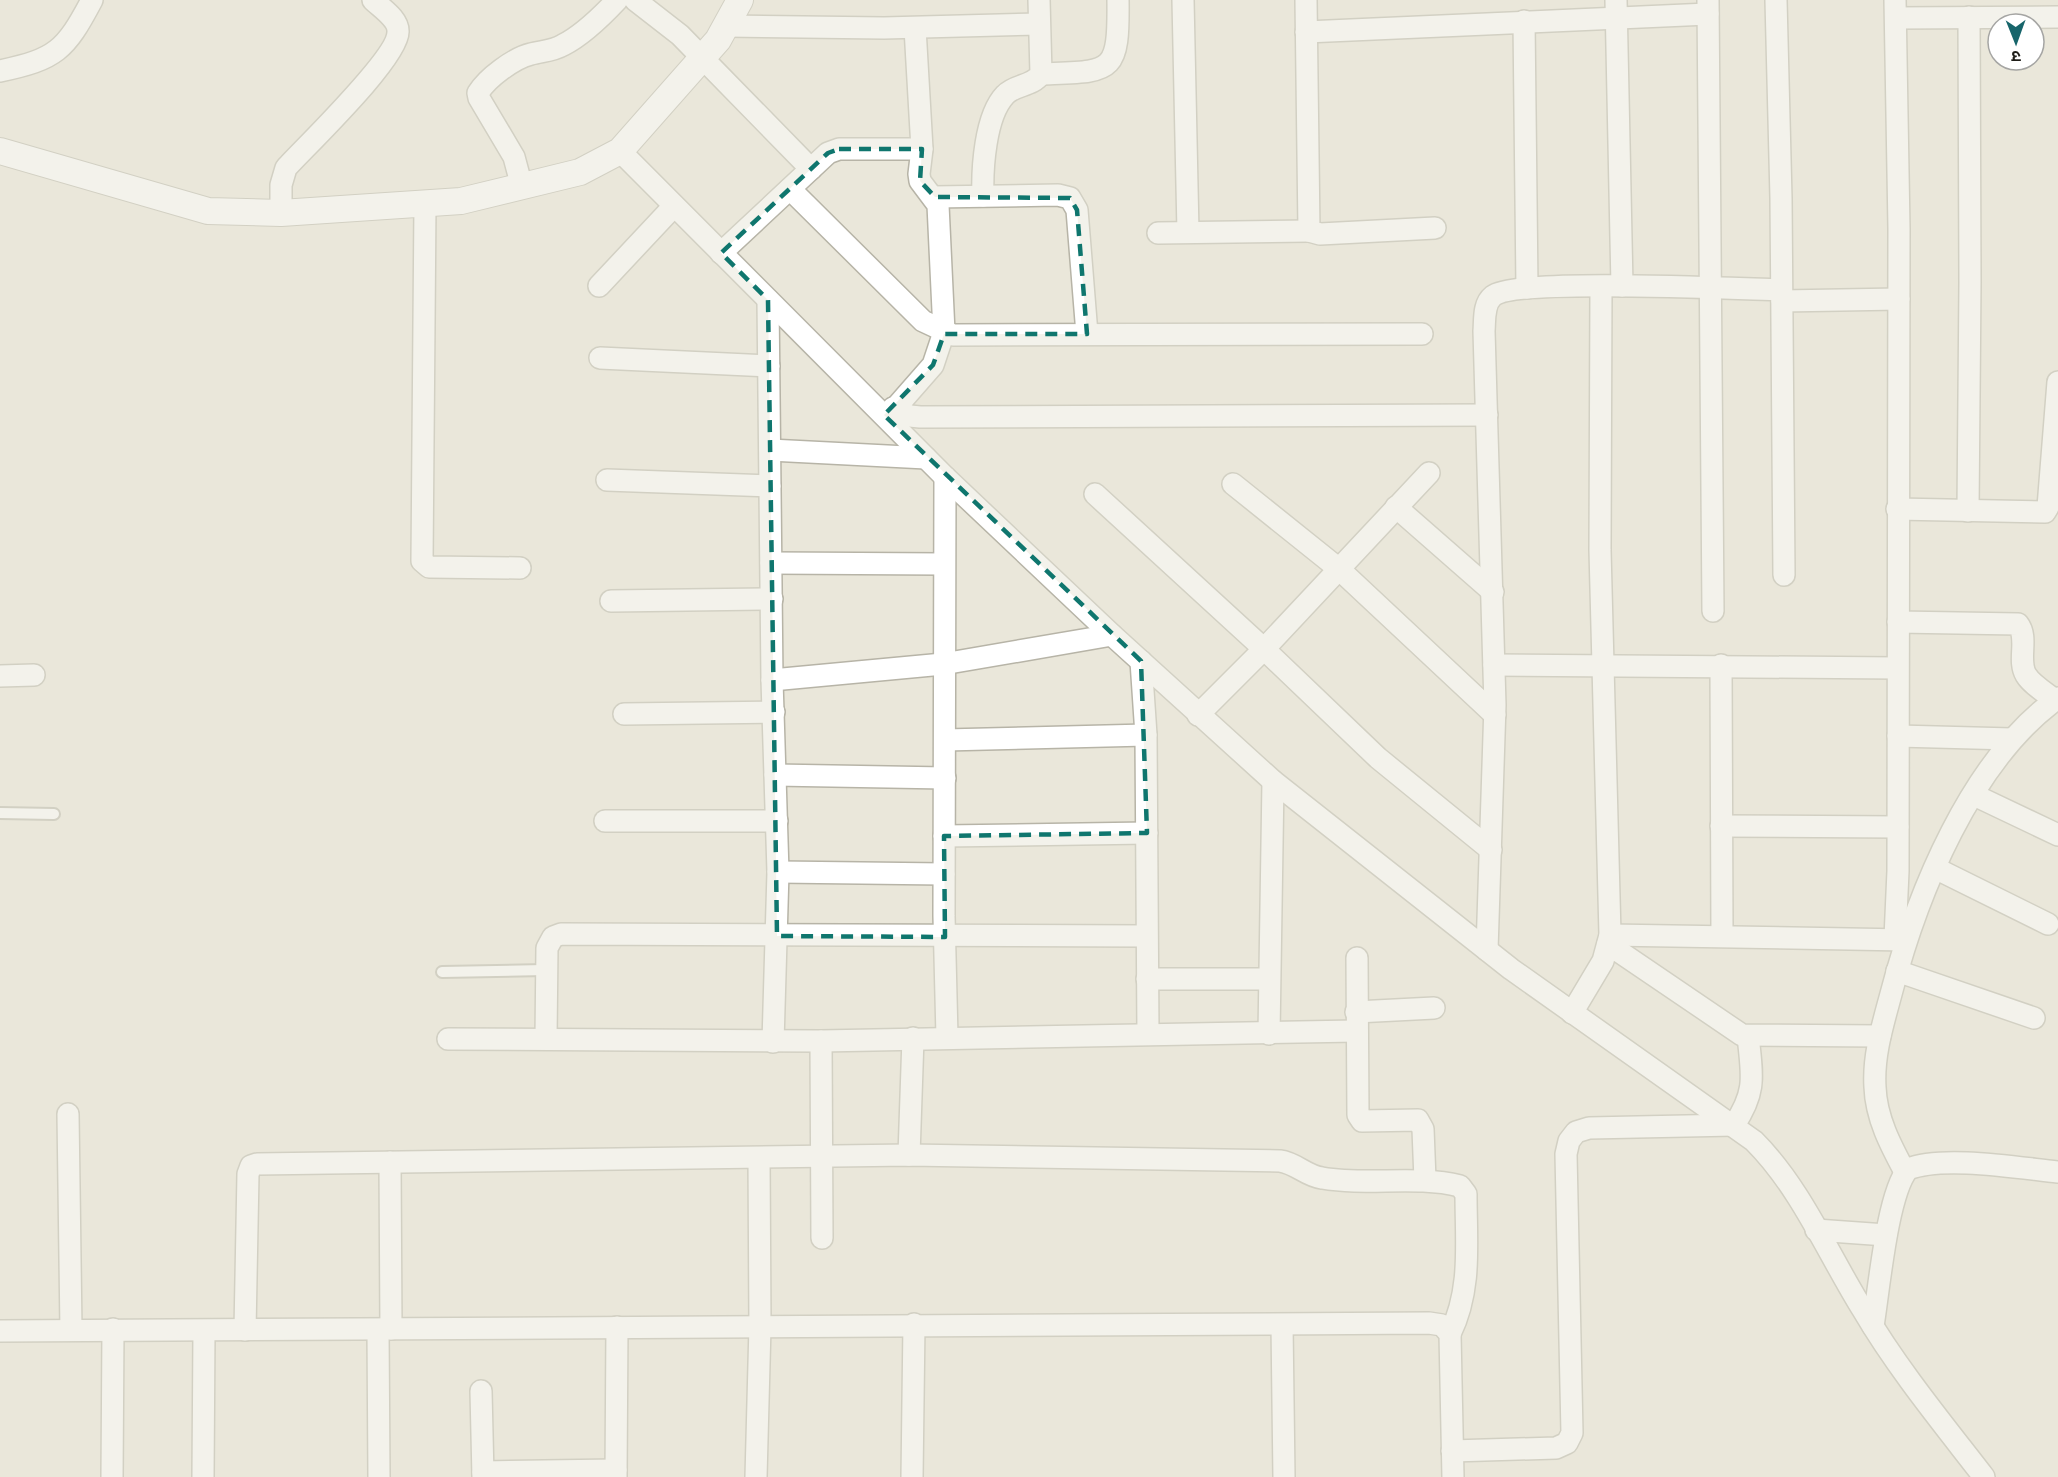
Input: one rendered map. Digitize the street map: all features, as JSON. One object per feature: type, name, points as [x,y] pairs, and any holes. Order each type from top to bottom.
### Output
[{"type":"street","points":[[0,71],[36,63],[54,54],[71,34],[92,0]]},
{"type":"street","points":[[281,213],[281,185],[286,168],[373,75],[396,40],[399,33],[394,20],[373,0]]},
{"type":"street","points":[[522,187],[514,157],[478,93],[499,73],[520,58],[549,51],[572,39],[603,15],[617,0]]},
{"type":"street","points":[[635,0],[667,24],[703,57],[811,169]]},
{"type":"street","points":[[0,151],[177,205],[208,211],[281,213],[461,201],[580,171],[620,152],[718,40],[740,0]]},
{"type":"street","points":[[983,196],[984,162],[998,104],[1012,90],[1036,81],[1041,74],[1039,0]]},
{"type":"street","points":[[1041,74],[1090,72],[1110,62],[1119,40],[1118,0]]},
{"type":"street","points":[[1183,0],[1188,232]]},
{"type":"street","points":[[1306,0],[1309,231]]},
{"type":"street","points":[[1776,0],[1782,296],[1784,574]]},
{"type":"street","points":[[1306,32],[1524,21],[1616,8],[1708,7],[1713,611]]},
{"type":"street","points":[[1616,8],[1622,286]]},
{"type":"street","points":[[1905,1172],[1890,1143],[1876,1102],[1875,1069],[1880,1036],[1897,971],[1900,939],[1897,668],[1899,299],[1896,9],[1969,17],[2058,17]]},
{"type":"street","points":[[1968,511],[1969,17]]},
{"type":"street","points":[[1524,21],[1527,288]]},
{"type":"street","points":[[726,26],[915,28],[1039,24]]},
{"type":"street","points":[[889,412],[933,365],[944,332],[938,205],[920,181],[922,149],[915,28]]},
{"type":"street","points":[[722,253],[828,153],[839,149],[922,149]]},
{"type":"street","points":[[620,152],[768,300],[889,412],[926,458],[945,477],[1198,715],[1273,781],[1488,950],[1572,1013],[1734,1125],[1769,1156],[1873,1326],[1984,1477]]},
{"type":"street","points":[[790,189],[923,321],[944,332],[963,336],[1422,334]]},
{"type":"street","points":[[934,197],[1058,195],[1070,198],[1076,203],[1087,334]]},
{"type":"street","points":[[425,204],[422,561],[429,567],[520,568]]},
{"type":"street","points":[[599,286],[674,206]]},
{"type":"street","points":[[1158,233],[1309,231],[1320,234],[1435,228]]},
{"type":"street","points":[[1488,950],[1495,715],[1485,311],[1493,296],[1506,291],[1527,288],[1622,286],[1711,289],[1782,296],[1899,299]]},
{"type":"street","points":[[1572,1013],[1603,961],[1609,940],[1600,550],[1601,287]]},
{"type":"street","points":[[768,300],[772,680],[778,872],[773,1042]]},
{"type":"street","points":[[600,358],[769,366]]},
{"type":"street","points":[[1897,509],[2042,513],[2047,509],[2058,382]]},
{"type":"street","points":[[889,412],[910,417],[1487,415]]},
{"type":"street","points":[[770,450],[926,458]]},
{"type":"street","points":[[1198,715],[1264,649],[1429,473]]},
{"type":"street","points":[[945,477],[944,874],[947,1037]]},
{"type":"street","points":[[607,480],[770,486]]},
{"type":"street","points":[[1233,484],[1340,568],[1495,715]]},
{"type":"street","points":[[1095,494],[1264,649],[1378,758],[1491,850]]},
{"type":"street","points":[[1396,507],[1493,592]]},
{"type":"street","points":[[771,563],[944,564]]},
{"type":"street","points":[[611,601],[772,599]]},
{"type":"street","points":[[1898,621],[2018,624],[2022,635],[2023,669],[2026,675],[2056,699],[2012,739],[1974,795],[1900,939]]},
{"type":"street","points":[[772,680],[944,664],[1112,635]]},
{"type":"street","points":[[1141,661],[1146,735],[1148,1034]]},
{"type":"street","points":[[1494,665],[1897,668]]},
{"type":"street","points":[[1721,665],[1722,936]]},
{"type":"street","points":[[0,676],[34,675]]},
{"type":"street","points":[[624,714],[774,712]]},
{"type":"street","points":[[945,740],[1146,735]]},
{"type":"street","points":[[1898,736],[2012,739]]},
{"type":"street","points":[[775,775],[945,778]]},
{"type":"street","points":[[1269,1034],[1273,781]]},
{"type":"street","points":[[1974,795],[2058,835]]},
{"type":"street","points":[[605,821],[777,821]]},
{"type":"street","points":[[1721,826],[1898,827]]},
{"type":"street","points":[[944,836],[1147,833]]},
{"type":"street","points":[[1935,868],[2048,924]]},
{"type":"street","points":[[778,872],[944,874]]},
{"type":"street","points":[[546,1038],[545,970],[549,942],[553,937],[561,934],[1146,936]]},
{"type":"street","points":[[1609,940],[1722,936],[1900,939]]},
{"type":"street","points":[[1609,940],[1734,1030],[1748,1036],[1880,1036]]},
{"type":"street","points":[[1357,958],[1359,1118],[1366,1121],[1418,1120],[1423,1129],[1425,1180]]},
{"type":"street","points":[[1897,971],[2034,1018]]},
{"type":"street","points":[[1147,979],[1269,979]]},
{"type":"street","points":[[448,1039],[546,1038],[773,1042],[947,1037],[1269,1034],[1434,1008]]},
{"type":"street","points":[[1734,1125],[1745,1108],[1751,1089],[1748,1036]]},
{"type":"street","points":[[909,1155],[913,1038]]},
{"type":"street","points":[[821,1041],[822,1238]]},
{"type":"street","points":[[68,1114],[71,1330]]},
{"type":"street","points":[[1452,1451],[1556,1448],[1567,1443],[1572,1433],[1566,1154],[1569,1141],[1576,1132],[1589,1128],[1734,1125]]},
{"type":"street","points":[[245,1330],[248,1173],[251,1166],[274,1162],[909,1155],[1290,1162],[1321,1178],[1425,1180],[1460,1186],[1466,1194],[1466,1288],[1463,1306],[1450,1334],[1453,1477]]},
{"type":"street","points":[[756,1477],[760,1326],[759,1158]]},
{"type":"street","points":[[379,1477],[390,1162]]},
{"type":"street","points":[[1873,1326],[1886,1235],[1899,1185],[1905,1172],[1916,1166],[1958,1164],[2058,1172]]},
{"type":"street","points":[[1816,1230],[1886,1235]]},
{"type":"street","points":[[0,1330],[1430,1323],[1442,1325],[1450,1334]]},
{"type":"street","points":[[912,1477],[914,1324]]},
{"type":"street","points":[[1282,1325],[1284,1477]]},
{"type":"street","points":[[481,1390],[483,1475],[616,1473],[617,1327]]},
{"type":"street","points":[[112,1477],[113,1329]]},
{"type":"street","points":[[203,1477],[204,1330]]},
{"type":"lane","points":[[0,813],[54,814]]},
{"type":"lane","points":[[442,972],[545,970]]},
{"type":"highlighted area","points":[[839,149],[922,149],[920,181],[935,197],[1070,198],[1077,210],[1087,334],[944,334],[933,365],[884,415],[1141,661],[1147,833],[944,836],[945,937],[777,936],[768,300],[721,253],[828,153]]}]
